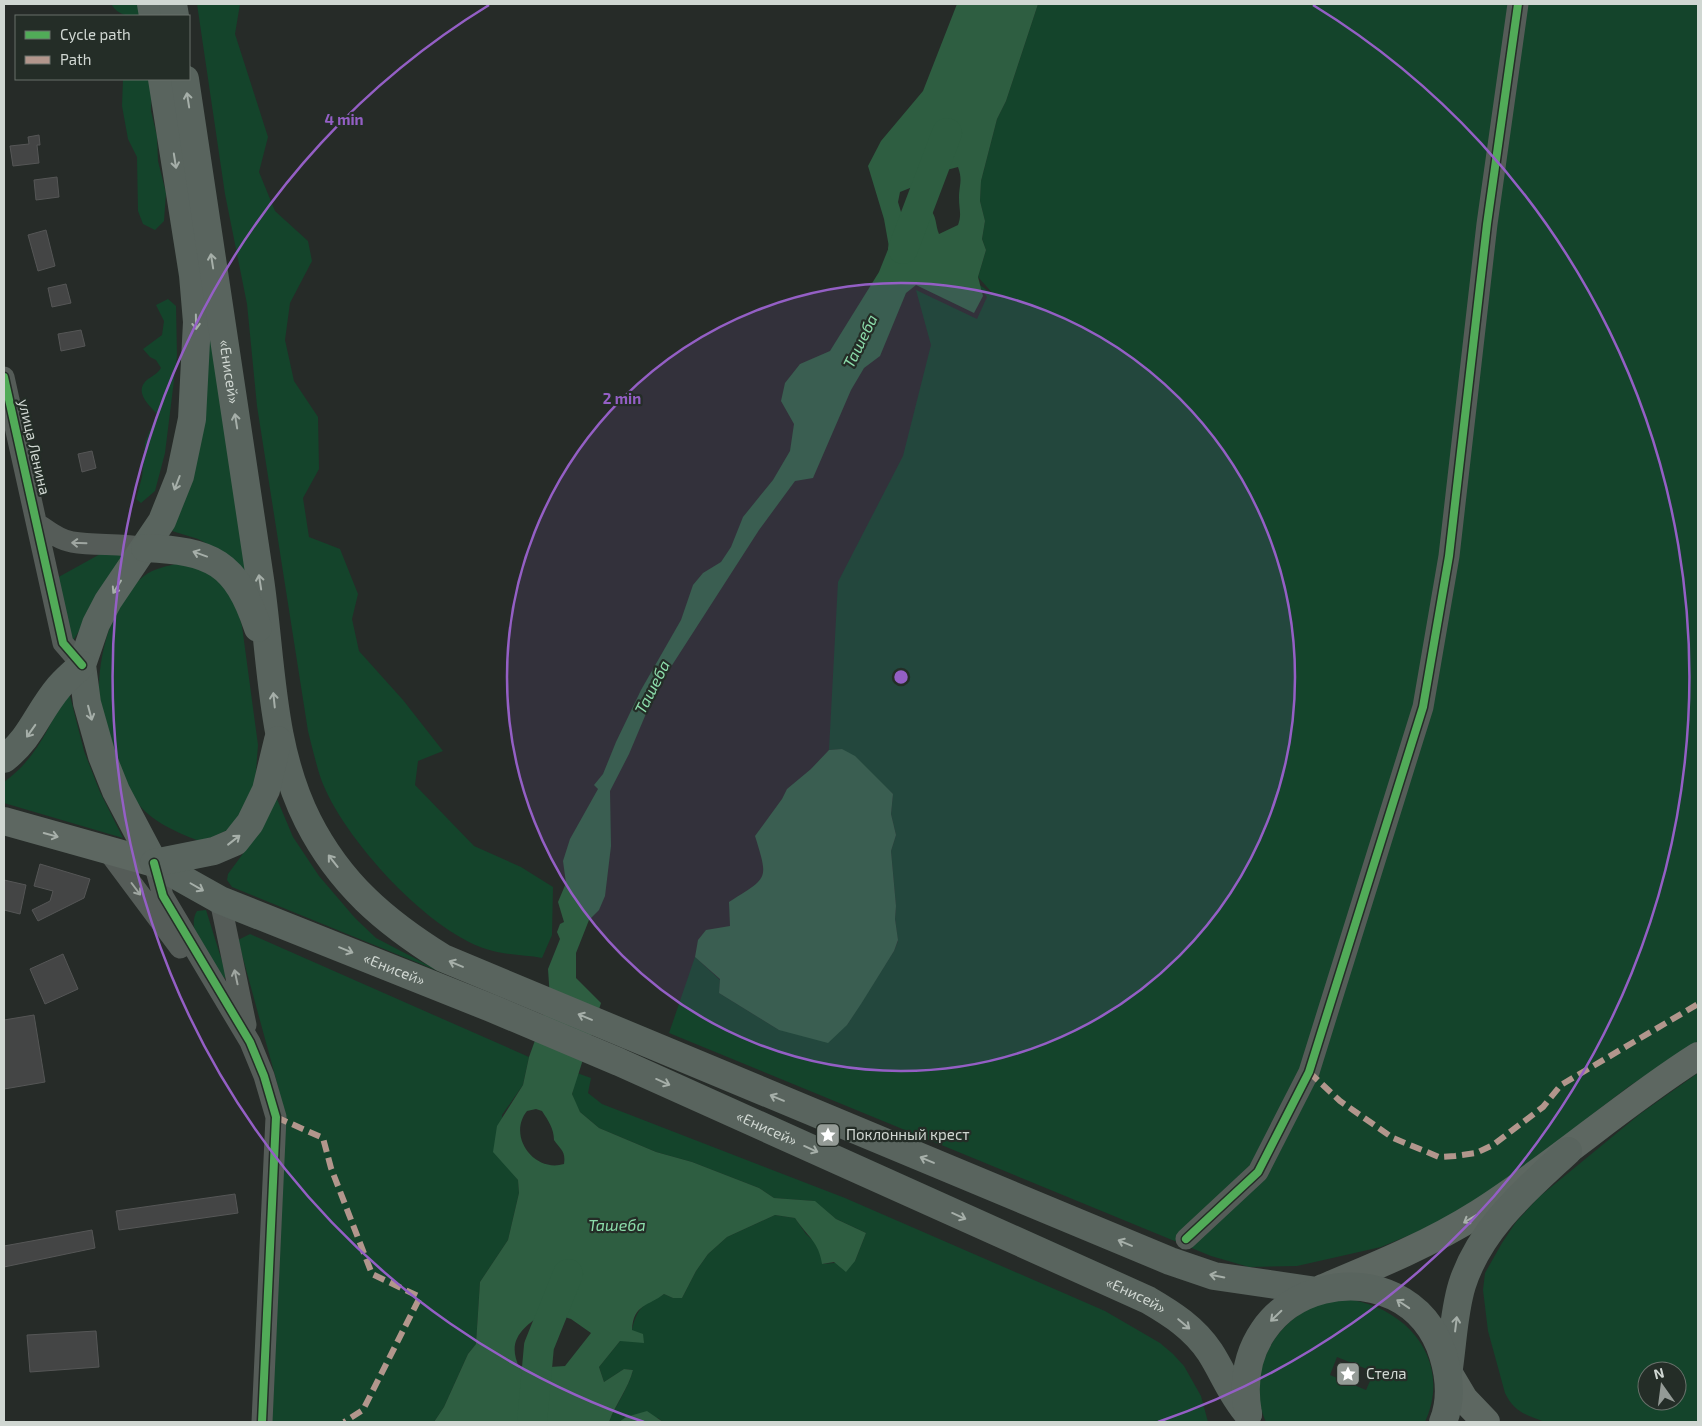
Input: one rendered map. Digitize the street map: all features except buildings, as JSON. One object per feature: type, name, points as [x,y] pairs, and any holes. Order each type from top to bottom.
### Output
[{"type":"highway","name":"«Енисей»","points":[[162,80],[193,275],[197,322],[192,419],[180,476],[162,521],[108,601],[96,624],[82,665],[87,703],[102,756],[116,791],[154,862],[220,900],[491,1008],[619,1062],[1148,1300],[1169,1312],[1198,1337],[1219,1368],[1237,1402],[1249,1418]]},
{"type":"highway","name":"«Енисей»","points":[[185,80],[262,594],[278,736],[290,778],[308,821],[328,855],[374,909],[403,934],[443,958],[1170,1262],[1214,1276],[1317,1291]]},
{"type":"highway","name":"«Енисей»","points":[[145,548],[185,551],[204,555],[216,561],[229,573],[251,610],[270,665]]},
{"type":"highway","points":[[4,759],[24,741],[58,688],[82,665]]},
{"type":"highway","name":"«Енисей»","points":[[154,862],[214,851],[235,842],[250,823],[266,790],[278,736]]},
{"type":"highway","points":[[1448,1372],[1462,1286],[1478,1249],[1492,1226],[1516,1200],[1568,1152]]},
{"type":"highway","name":"«Енисей»","points":[[1249,1418],[1245,1398],[1246,1374],[1252,1351],[1259,1336],[1284,1308],[1317,1291],[1340,1287],[1363,1288],[1386,1294],[1418,1314],[1430,1329],[1440,1346],[1448,1372],[1449,1401],[1443,1422]]},
{"type":"main road","points":[[4,822],[154,862]]},
{"type":"main road","points":[[1317,1291],[1445,1234],[1481,1212],[1568,1152],[1633,1100],[1698,1056]]},
{"type":"main road","points":[[1448,1372],[1464,1399],[1486,1422]]},
{"type":"street","points":[[1186,1239],[1258,1172],[1309,1072],[1423,707],[1449,556],[1487,224],[1518,4]]},
{"type":"street","name":"улица Ленина","points":[[4,377],[63,643],[82,665]]},
{"type":"street","points":[[38,524],[53,535],[70,542],[124,544],[145,548]]},
{"type":"street","points":[[107,850],[250,1042]]},
{"type":"street","points":[[154,862],[163,896],[250,1042],[264,1076],[276,1117],[262,1422]]},
{"type":"street","points":[[220,900],[250,1042]]},
{"type":"shaded area","points":[[111,4],[139,4],[141,15],[124,15]]},
{"type":"shaded area","points":[[197,4],[240,4],[235,34],[268,137],[259,172],[275,211],[308,241],[312,261],[290,303],[285,340],[294,381],[318,417],[319,469],[303,498],[309,537],[340,549],[358,594],[352,619],[359,651],[403,700],[443,751],[418,761],[415,785],[474,846],[521,867],[553,887],[552,935],[542,958],[493,951],[469,942],[443,926],[417,905],[368,855],[348,828],[321,779],[308,731],[257,406],[247,304],[225,194]]},
{"type":"shaded area","points":[[1038,4],[1698,4],[1698,1041],[1628,1087],[1502,1184],[1441,1222],[1381,1247],[1297,1266],[1249,1267],[1211,1256],[669,1033],[695,957],[720,980],[719,993],[779,1030],[847,1025],[894,951],[898,941],[891,851],[896,835],[891,814],[893,794],[842,749],[829,750],[838,582],[903,456],[931,345],[916,290],[977,319],[987,297],[977,283],[995,296],[978,277],[986,250],[982,239],[985,221],[980,201],[981,181],[997,119],[1006,101]]},
{"type":"shaded area","points":[[123,80],[152,80],[151,111],[157,136],[158,161],[166,193],[164,221],[155,230],[143,224],[138,211],[137,157],[128,139],[122,106]]},
{"type":"shaded area","points":[[203,255],[253,593],[221,551],[198,539],[172,531],[184,503],[193,469]]},
{"type":"shaded area","points":[[168,299],[176,306],[177,356],[165,453],[155,491],[141,503],[136,499],[142,477],[145,442],[157,414],[144,397],[142,388],[148,379],[161,368],[156,360],[150,357],[143,349],[162,335],[164,321],[156,305]]},
{"type":"shaded area","points":[[126,552],[70,646],[55,579],[102,553]]},
{"type":"shaded area","points":[[180,563],[211,570],[234,598],[242,626],[258,745],[255,785],[234,827],[202,842],[157,821],[136,801],[116,761],[106,728],[100,698],[99,685],[102,656],[111,625],[124,597],[148,573]]},
{"type":"shaded area","points":[[68,688],[84,751],[100,792],[123,838],[4,803],[4,782],[35,751],[49,728]]},
{"type":"shaded area","points":[[274,792],[293,837],[319,876],[355,918],[376,938],[443,973],[232,887],[227,880],[228,874],[250,844]]},
{"type":"shaded area","points":[[206,910],[227,977],[224,978],[207,955],[194,928],[194,919],[197,911]]},
{"type":"shaded area","points":[[250,934],[529,1057],[523,1085],[502,1115],[510,1170],[518,1180],[519,1193],[508,1240],[480,1282],[476,1344],[468,1354],[444,1407],[434,1422],[265,1422],[279,1090],[238,940]]},
{"type":"shaded area","points":[[577,1073],[591,1078],[588,1093],[602,1104],[845,1198],[1105,1311],[1160,1343],[1173,1354],[1184,1366],[1201,1396],[1208,1422],[663,1422],[658,1418],[626,1417],[619,1422],[609,1422],[633,1370],[624,1369],[604,1382],[599,1367],[620,1341],[629,1341],[635,1320],[642,1307],[664,1294],[673,1298],[682,1298],[696,1271],[708,1254],[727,1237],[775,1215],[795,1218],[806,1234],[819,1246],[823,1264],[855,1261],[866,1233],[836,1219],[814,1201],[774,1198],[759,1188],[692,1162],[656,1152],[599,1128],[580,1112],[575,1103],[572,1094]]},
{"type":"shaded area","points":[[1698,1073],[1698,1422],[1545,1422],[1526,1415],[1512,1405],[1505,1393],[1488,1331],[1483,1290],[1485,1273],[1516,1222],[1539,1197],[1640,1114]]},
{"type":"shaded area","points":[[1352,1300],[1373,1306],[1392,1315],[1408,1327],[1420,1343],[1429,1360],[1433,1379],[1432,1400],[1425,1422],[1266,1422],[1260,1404],[1259,1385],[1262,1367],[1268,1350],[1279,1334],[1292,1320],[1307,1310],[1328,1302]],"holes":[[[1337,1357],[1374,1372],[1366,1390],[1330,1375]]]},
{"type":"water","points":[[957,4],[1038,4],[1006,101],[997,119],[981,181],[980,201],[985,221],[982,239],[986,250],[978,277],[983,296],[974,313],[916,285],[906,293],[880,356],[864,368],[851,390],[813,478],[795,481],[759,530],[667,673],[653,697],[629,754],[610,791],[611,846],[605,896],[599,910],[589,920],[576,953],[576,978],[601,1003],[572,1094],[580,1112],[599,1128],[656,1152],[692,1162],[759,1188],[774,1198],[815,1201],[836,1219],[866,1233],[855,1261],[846,1272],[834,1262],[822,1264],[818,1250],[795,1218],[775,1215],[727,1237],[708,1254],[696,1271],[682,1298],[673,1298],[664,1294],[643,1307],[635,1315],[632,1330],[643,1334],[644,1343],[620,1341],[599,1367],[604,1382],[624,1369],[633,1370],[609,1422],[434,1422],[444,1407],[468,1354],[476,1344],[480,1282],[508,1240],[519,1193],[518,1180],[493,1152],[497,1126],[523,1085],[529,1057],[550,999],[548,969],[560,939],[557,932],[560,924],[564,922],[558,902],[566,883],[563,861],[570,839],[598,789],[594,785],[603,774],[641,690],[681,620],[693,585],[703,573],[721,562],[731,547],[743,517],[773,480],[790,451],[794,424],[781,401],[785,383],[800,364],[830,351],[879,272],[889,247],[884,219],[868,166],[881,141],[923,91]],"holes":[[[958,167],[961,180],[958,225],[939,234],[935,218],[930,209],[911,214],[901,212],[898,202],[900,192],[910,188],[920,190],[929,172],[939,172]],[[536,1109],[542,1111],[552,1128],[554,1140],[563,1153],[564,1164],[553,1165],[543,1163],[534,1158],[527,1150],[522,1141],[520,1131],[527,1111]],[[546,1311],[571,1319],[591,1333],[565,1366],[520,1369],[516,1359],[516,1342],[524,1328]]]},
{"type":"water","points":[[842,749],[855,756],[893,794],[891,814],[896,835],[891,851],[898,940],[894,951],[847,1025],[828,1043],[779,1030],[719,993],[720,979],[695,957],[698,940],[706,930],[730,926],[729,902],[758,882],[762,876],[762,862],[755,836],[787,789],[811,769],[829,750]]},
{"type":"water","points":[[647,1411],[663,1422],[619,1422],[626,1417]]},
{"type":"waterway","name":"Ташеба","points":[[903,249],[947,133]]},
{"type":"waterway","name":"Ташеба","points":[[532,1422],[539,1346],[568,1274]]},
{"type":"marked path","points":[[1309,1072],[1340,1101],[1393,1138],[1439,1157],[1476,1153],[1493,1145],[1543,1107],[1561,1085],[1698,1004]]},
{"type":"marked path","points":[[276,1117],[323,1138],[331,1168],[372,1274],[420,1297],[363,1410],[344,1422]]},
{"type":"cycle path","points":[[1186,1239],[1258,1172],[1309,1072],[1423,707],[1449,556],[1487,224],[1518,4]]},
{"type":"cycle path","points":[[4,377],[63,643],[82,665]]},
{"type":"cycle path","points":[[154,863],[163,896],[250,1042],[264,1076],[276,1117],[262,1422]]},
{"type":"place","name":"Поклонный крест","points":[[828,1135]]},
{"type":"place","name":"Стела","points":[[1348,1374]]}]
